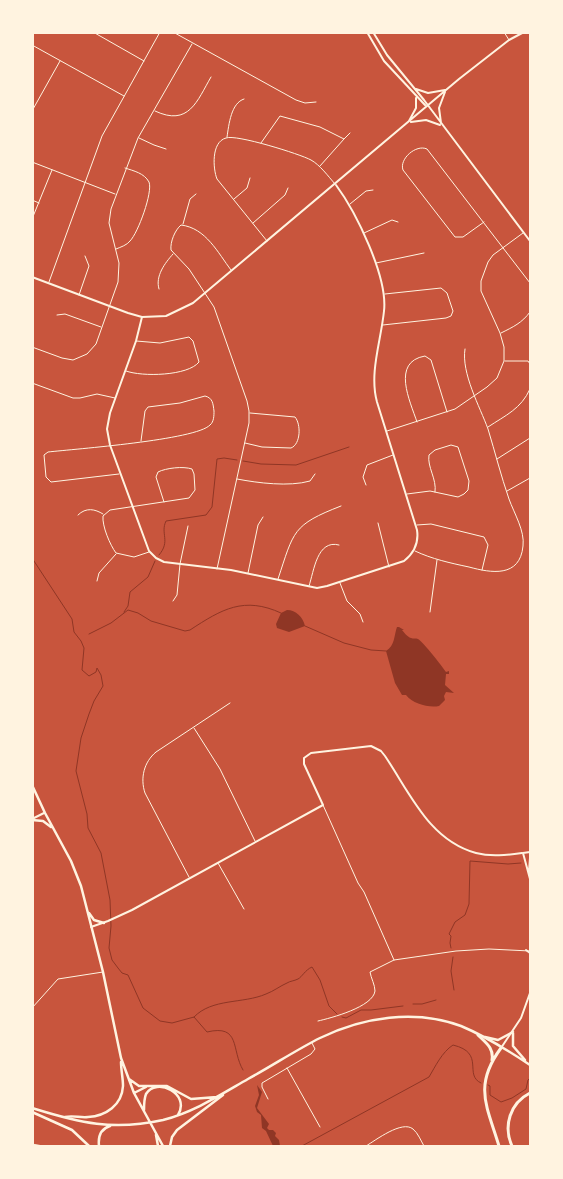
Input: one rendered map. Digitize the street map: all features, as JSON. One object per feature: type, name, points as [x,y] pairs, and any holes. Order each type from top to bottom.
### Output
[{"type":"highway","points":[[478,1035],[491,1048],[493,1054],[492,1063]]},
{"type":"highway","points":[[499,1146],[484,1091],[485,1079],[501,1048]]},
{"type":"highway","points":[[512,1146],[507,1128],[510,1113],[518,1101],[530,1092]]},
{"type":"main road","points":[[32,785],[76,873],[88,911],[121,1058],[134,1093],[163,1146]]},
{"type":"main road","points":[[32,819],[44,821],[54,831]]},
{"type":"main road","points":[[88,911],[94,920],[106,922]]},
{"type":"main road","points":[[32,1108],[90,1124],[112,1126],[139,1124],[177,1116],[218,1097],[312,1043],[337,1031],[355,1025],[404,1017],[444,1021],[462,1027],[529,1064]]},
{"type":"main road","points":[[478,1035],[496,1040],[513,1032],[514,1047],[529,1064]]},
{"type":"main road","points":[[62,1117],[96,1116],[106,1113],[114,1107],[120,1099],[122,1088],[121,1058]]},
{"type":"main road","points":[[127,1076],[137,1085],[167,1086],[186,1098],[218,1097]]},
{"type":"main road","points":[[134,1093],[150,1086]]},
{"type":"main road","points":[[144,1112],[144,1100],[148,1092],[153,1088],[162,1087],[173,1091],[180,1099],[182,1106],[177,1116]]},
{"type":"main road","points":[[170,1146],[172,1137],[177,1130],[227,1092]]},
{"type":"main road","points":[[32,1112],[72,1130],[89,1146]]},
{"type":"main road","points":[[99,1146],[100,1133],[103,1129],[112,1126]]},
{"type":"main road","points":[[156,1133],[158,1146]]},
{"type":"street","points":[[93,32],[145,61]]},
{"type":"street","points":[[48,284],[102,136],[160,32]]},
{"type":"street","points":[[173,32],[296,100],[305,103],[316,102]]},
{"type":"street","points":[[367,32],[384,61],[421,103],[427,106]]},
{"type":"street","points":[[373,32],[387,55],[530,241]]},
{"type":"street","points":[[504,32],[509,40]]},
{"type":"street","points":[[32,282],[33,277],[109,307],[142,317],[166,316],[192,303],[336,185],[446,90],[509,40],[524,32]]},
{"type":"street","points":[[32,347],[64,359],[80,358],[92,350],[118,282],[119,263],[109,223],[115,194],[138,138],[192,44]]},
{"type":"street","points":[[32,45],[125,97]]},
{"type":"street","points":[[32,111],[60,61]]},
{"type":"street","points":[[155,111],[173,116],[189,112],[211,77]]},
{"type":"street","points":[[414,88],[425,93],[446,90]]},
{"type":"street","points":[[442,126],[439,108],[446,90]]},
{"type":"street","points":[[408,122],[416,108],[417,101],[413,93]]},
{"type":"street","points":[[227,137],[230,119],[237,103],[244,99]]},
{"type":"street","points":[[261,144],[280,116],[322,128],[344,140]]},
{"type":"street","points":[[408,122],[426,120],[442,126]]},
{"type":"street","points":[[320,167],[350,132]]},
{"type":"street","points":[[142,317],[136,341],[115,398],[107,429],[110,445],[149,551],[160,560],[322,587],[404,561],[414,551],[418,538],[416,525],[386,432],[374,387],[383,324],[384,294],[381,278],[363,233],[349,204],[336,185],[320,167],[309,159],[261,144],[227,137],[222,140],[214,158],[213,166],[218,181],[267,241]]},
{"type":"street","points":[[138,138],[166,149]]},
{"type":"street","points":[[484,222],[463,237],[455,237],[403,170],[403,160],[418,148],[427,149],[484,222],[502,247],[530,282]]},
{"type":"street","points":[[32,162],[115,194]]},
{"type":"street","points":[[116,249],[126,245],[134,236],[150,190],[149,183],[144,176],[126,168]]},
{"type":"street","points":[[32,219],[52,170]]},
{"type":"street","points":[[234,200],[247,188],[250,178]]},
{"type":"street","points":[[252,223],[284,196],[288,188]]},
{"type":"street","points":[[349,204],[366,191],[373,190]]},
{"type":"street","points":[[183,225],[190,199],[196,194]]},
{"type":"street","points":[[32,200],[39,203]]},
{"type":"street","points":[[363,233],[392,220],[398,222]]},
{"type":"street","points":[[217,568],[250,414],[213,304],[187,266],[171,249],[177,228],[183,225],[196,230],[210,240],[232,271]]},
{"type":"street","points":[[386,432],[455,409],[493,383],[502,370],[504,347],[500,333],[481,291],[481,281],[488,262],[502,247],[523,232]]},
{"type":"street","points":[[159,288],[158,282],[162,270],[173,253]]},
{"type":"street","points":[[375,264],[424,254]]},
{"type":"street","points":[[79,295],[89,266],[85,256]]},
{"type":"street","points":[[383,324],[446,318],[452,314],[454,309],[446,292],[441,288],[384,294]]},
{"type":"street","points":[[500,333],[518,325],[530,312]]},
{"type":"street","points":[[57,315],[64,314],[102,328]]},
{"type":"street","points":[[125,370],[142,375],[164,374],[196,366],[199,362],[193,341],[189,337],[160,343],[136,341]]},
{"type":"street","points":[[414,551],[437,560],[495,573],[506,570],[516,563],[522,553],[522,534],[506,491],[487,428],[474,396],[464,358],[465,350]]},
{"type":"street","points":[[417,422],[405,382],[407,366],[414,359],[425,356],[431,360],[448,412]]},
{"type":"street","points":[[504,361],[528,361],[530,364]]},
{"type":"street","points":[[32,383],[73,398],[97,394],[115,398]]},
{"type":"street","points":[[487,428],[519,407],[530,388]]},
{"type":"street","points":[[121,474],[53,482],[46,479],[44,456],[47,452],[179,437],[209,426],[214,417],[211,399],[205,396],[180,403],[148,406],[145,411],[140,441]]},
{"type":"street","points":[[244,443],[262,447],[291,448],[296,446],[298,442],[298,422],[295,417],[250,414]]},
{"type":"street","points":[[496,459],[530,438]]},
{"type":"street","points":[[406,494],[426,491],[458,497],[464,494],[468,490],[469,481],[460,450],[456,446],[451,445],[435,450],[429,455],[435,482],[434,492]]},
{"type":"street","points":[[366,485],[363,476],[367,465],[394,455]]},
{"type":"street","points":[[149,551],[134,557],[116,553],[112,548],[103,522],[104,514],[110,510],[186,499],[192,496],[195,488],[192,469],[186,467],[158,472],[156,477],[164,502]]},
{"type":"street","points":[[237,479],[254,482],[295,484],[310,481],[315,474]]},
{"type":"street","points":[[506,491],[530,478]]},
{"type":"street","points":[[278,580],[290,542],[296,532],[313,517],[341,506]]},
{"type":"street","points":[[78,515],[83,510],[91,509],[104,514]]},
{"type":"street","points":[[248,574],[258,524],[263,517]]},
{"type":"street","points":[[378,523],[389,567]]},
{"type":"street","points":[[416,525],[431,524],[484,537],[488,545],[481,570]]},
{"type":"street","points":[[173,601],[177,595],[180,564],[188,526]]},
{"type":"street","points":[[309,586],[322,550],[328,545],[339,545]]},
{"type":"street","points":[[97,581],[99,573],[116,553]]},
{"type":"street","points":[[430,612],[437,560]]},
{"type":"street","points":[[340,582],[346,599],[360,614],[363,622]]},
{"type":"street","points":[[189,878],[145,793],[142,781],[145,768],[152,755],[230,703]]},
{"type":"street","points":[[194,728],[220,769],[255,842]]},
{"type":"street","points":[[394,960],[304,764],[305,757],[311,753],[371,746],[381,751],[426,818],[447,839],[476,853],[492,855],[530,852]]},
{"type":"street","points":[[91,927],[113,919],[323,805]]},
{"type":"street","points":[[32,819],[45,813]]},
{"type":"street","points":[[523,853],[529,871]]},
{"type":"street","points":[[530,858],[530,880]]},
{"type":"street","points":[[218,862],[244,909]]},
{"type":"street","points":[[318,1021],[339,1016],[366,1003],[372,997],[375,990],[370,972],[394,960],[472,949],[530,951]]},
{"type":"street","points":[[32,1008],[58,979],[102,972]]},
{"type":"street","points":[[501,1048],[521,1018],[530,994]]},
{"type":"street","points":[[268,1099],[262,1083],[313,1052],[315,1049],[312,1043]]},
{"type":"street","points":[[286,1068],[320,1127]]},
{"type":"street","points":[[366,1146],[397,1128],[403,1127],[409,1127],[414,1130],[424,1146]]},
{"type":"street","points":[[32,1144],[43,1146]]},
{"type":"shaded area","points":[[287,610],[299,615],[305,626],[289,632],[277,628],[276,624],[281,613]]},
{"type":"shaded area","points":[[397,627],[404,630],[402,630],[407,636],[418,639],[446,672],[449,671],[449,674],[446,674],[445,685],[454,693],[446,692],[445,700],[439,706],[426,706],[413,701],[406,695],[402,695],[395,683],[386,651],[393,643]]},
{"type":"shaded area","points":[[257,1085],[262,1092],[257,1108],[269,1124],[267,1128],[276,1133],[275,1136],[279,1140],[280,1146],[273,1146],[266,1131],[262,1128],[261,1115],[257,1112],[255,1106],[259,1095]]},
{"type":"waterway","points":[[243,461],[261,464],[296,465],[349,447]]},
{"type":"waterway","points":[[159,555],[165,542],[164,526],[166,521],[206,515],[212,507],[217,459],[237,460]]},
{"type":"waterway","points":[[32,558],[72,619],[74,632],[84,648],[82,670],[89,676],[96,672],[97,668],[101,675],[103,686],[94,701],[81,738],[76,771],[87,814],[88,828],[101,853],[110,900],[111,926],[109,948],[112,960],[122,973],[128,975],[143,1008],[160,1021],[172,1023],[194,1017],[207,1032],[218,1031],[230,1035],[243,1070]]},
{"type":"waterway","points":[[124,612],[128,606],[130,592],[148,577],[155,561]]},
{"type":"waterway","points":[[89,634],[111,623],[128,610],[138,613],[151,621],[185,631],[223,611],[244,605],[268,608],[281,613]]},
{"type":"waterway","points":[[305,626],[344,643],[371,650],[386,651]]},
{"type":"waterway","points":[[451,948],[451,936],[449,934],[455,922],[465,915],[469,904],[470,861],[508,864],[521,863]]},
{"type":"waterway","points":[[453,957],[451,971],[454,990]]},
{"type":"waterway","points":[[194,1017],[201,1011],[219,1004],[269,993],[288,982],[298,979],[312,967],[320,980],[329,1006],[337,1014]]},
{"type":"waterway","points":[[413,1004],[422,1004],[436,1000]]},
{"type":"waterway","points":[[342,1017],[346,1018],[361,1010],[403,1006]]},
{"type":"waterway","points":[[302,1146],[429,1077],[436,1064],[453,1045],[469,1053],[472,1058],[474,1075],[481,1083]]},
{"type":"waterway","points":[[488,1085],[490,1086],[490,1095],[501,1102],[512,1098],[526,1089],[530,1078]]}]
